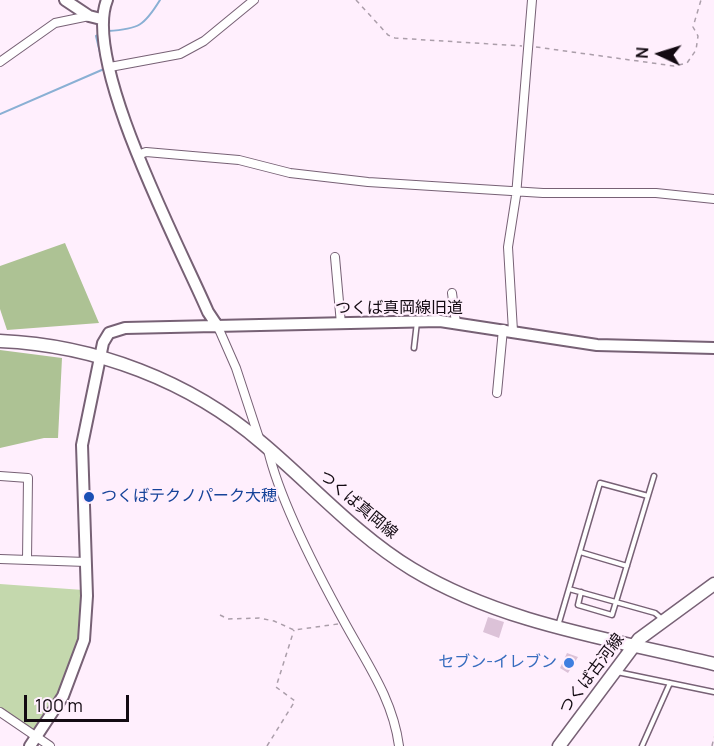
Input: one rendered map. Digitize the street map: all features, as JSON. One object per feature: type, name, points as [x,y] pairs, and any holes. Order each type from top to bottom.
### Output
[{"type":"main road","name":"つくば真岡線","points":[[0,341],[52,346],[100,356],[188,393],[264,444],[367,537],[409,567],[481,604],[558,627],[714,664]]},
{"type":"main road","name":"つくば古河線","points":[[559,746],[633,645],[663,620],[714,584]]},
{"type":"street","points":[[65,0],[89,16],[101,19]]},
{"type":"street","points":[[107,0],[101,19],[119,109],[208,312],[218,327],[236,368],[293,516],[345,623],[385,695],[399,746]]},
{"type":"street","points":[[110,67],[180,54],[190,50],[224,26],[254,0]]},
{"type":"street","points":[[497,393],[508,330],[508,247],[516,192],[532,0]]},
{"type":"street","points":[[0,62],[55,23],[89,16]]},
{"type":"street","points":[[138,155],[147,152],[239,160],[290,173],[369,182],[516,192],[656,193],[714,200]]},
{"type":"street","points":[[335,257],[341,324]]},
{"type":"street","points":[[452,293],[456,322]]},
{"type":"street","name":"つくば真岡線旧道","points":[[33,742],[63,696],[78,659],[86,618],[82,445],[100,356],[106,336],[116,329],[456,322],[597,345],[714,348]]},
{"type":"street","points":[[0,476],[28,478],[27,560]]},
{"type":"street","points":[[0,559],[86,562]]},
{"type":"street","points":[[0,712],[33,742],[50,746]]},
{"type":"lane","points":[[414,348],[417,322]]},
{"type":"lane","points":[[581,592],[578,606],[612,615],[654,476]]},
{"type":"lane","points":[[558,627],[600,483],[648,496]]},
{"type":"lane","points":[[580,552],[627,566]]},
{"type":"lane","points":[[569,589],[655,613],[663,620]]},
{"type":"lane","points":[[613,672],[714,692]]},
{"type":"lane","points":[[642,746],[670,683]]},
{"type":"path","points":[[356,0],[388,35],[395,38],[528,46],[674,66],[687,63],[696,50],[698,36],[693,27],[701,0]]},
{"type":"path","points":[[220,615],[228,619],[266,620],[294,630],[345,623]]},
{"type":"path","points":[[267,746],[295,702],[276,687],[294,630]]},
{"type":"path","points":[[712,746],[714,737]]},
{"type":"green space","points":[[65,243],[99,323],[7,330],[0,309],[0,266]]},
{"type":"green space","points":[[0,350],[62,358],[58,438],[44,438],[0,448]]},
{"type":"green space","points":[[0,584],[83,590],[79,631],[70,664],[64,680],[35,730],[0,708]]},
{"type":"building","points":[[488,617],[504,622],[499,638],[483,632]]},
{"type":"building","name":"セブン-イレブン","points":[[567,653],[578,657],[568,673],[560,668]]},
{"type":"waterway","points":[[108,31],[140,25],[160,0]]},
{"type":"waterway","points":[[0,114],[104,69],[96,36],[100,34]]},
{"type":"place","name":"つくばテクノパーク大穂","points":[[89,497]]},
{"type":"place","name":"セブン-イレブン","points":[[569,663]]}]
